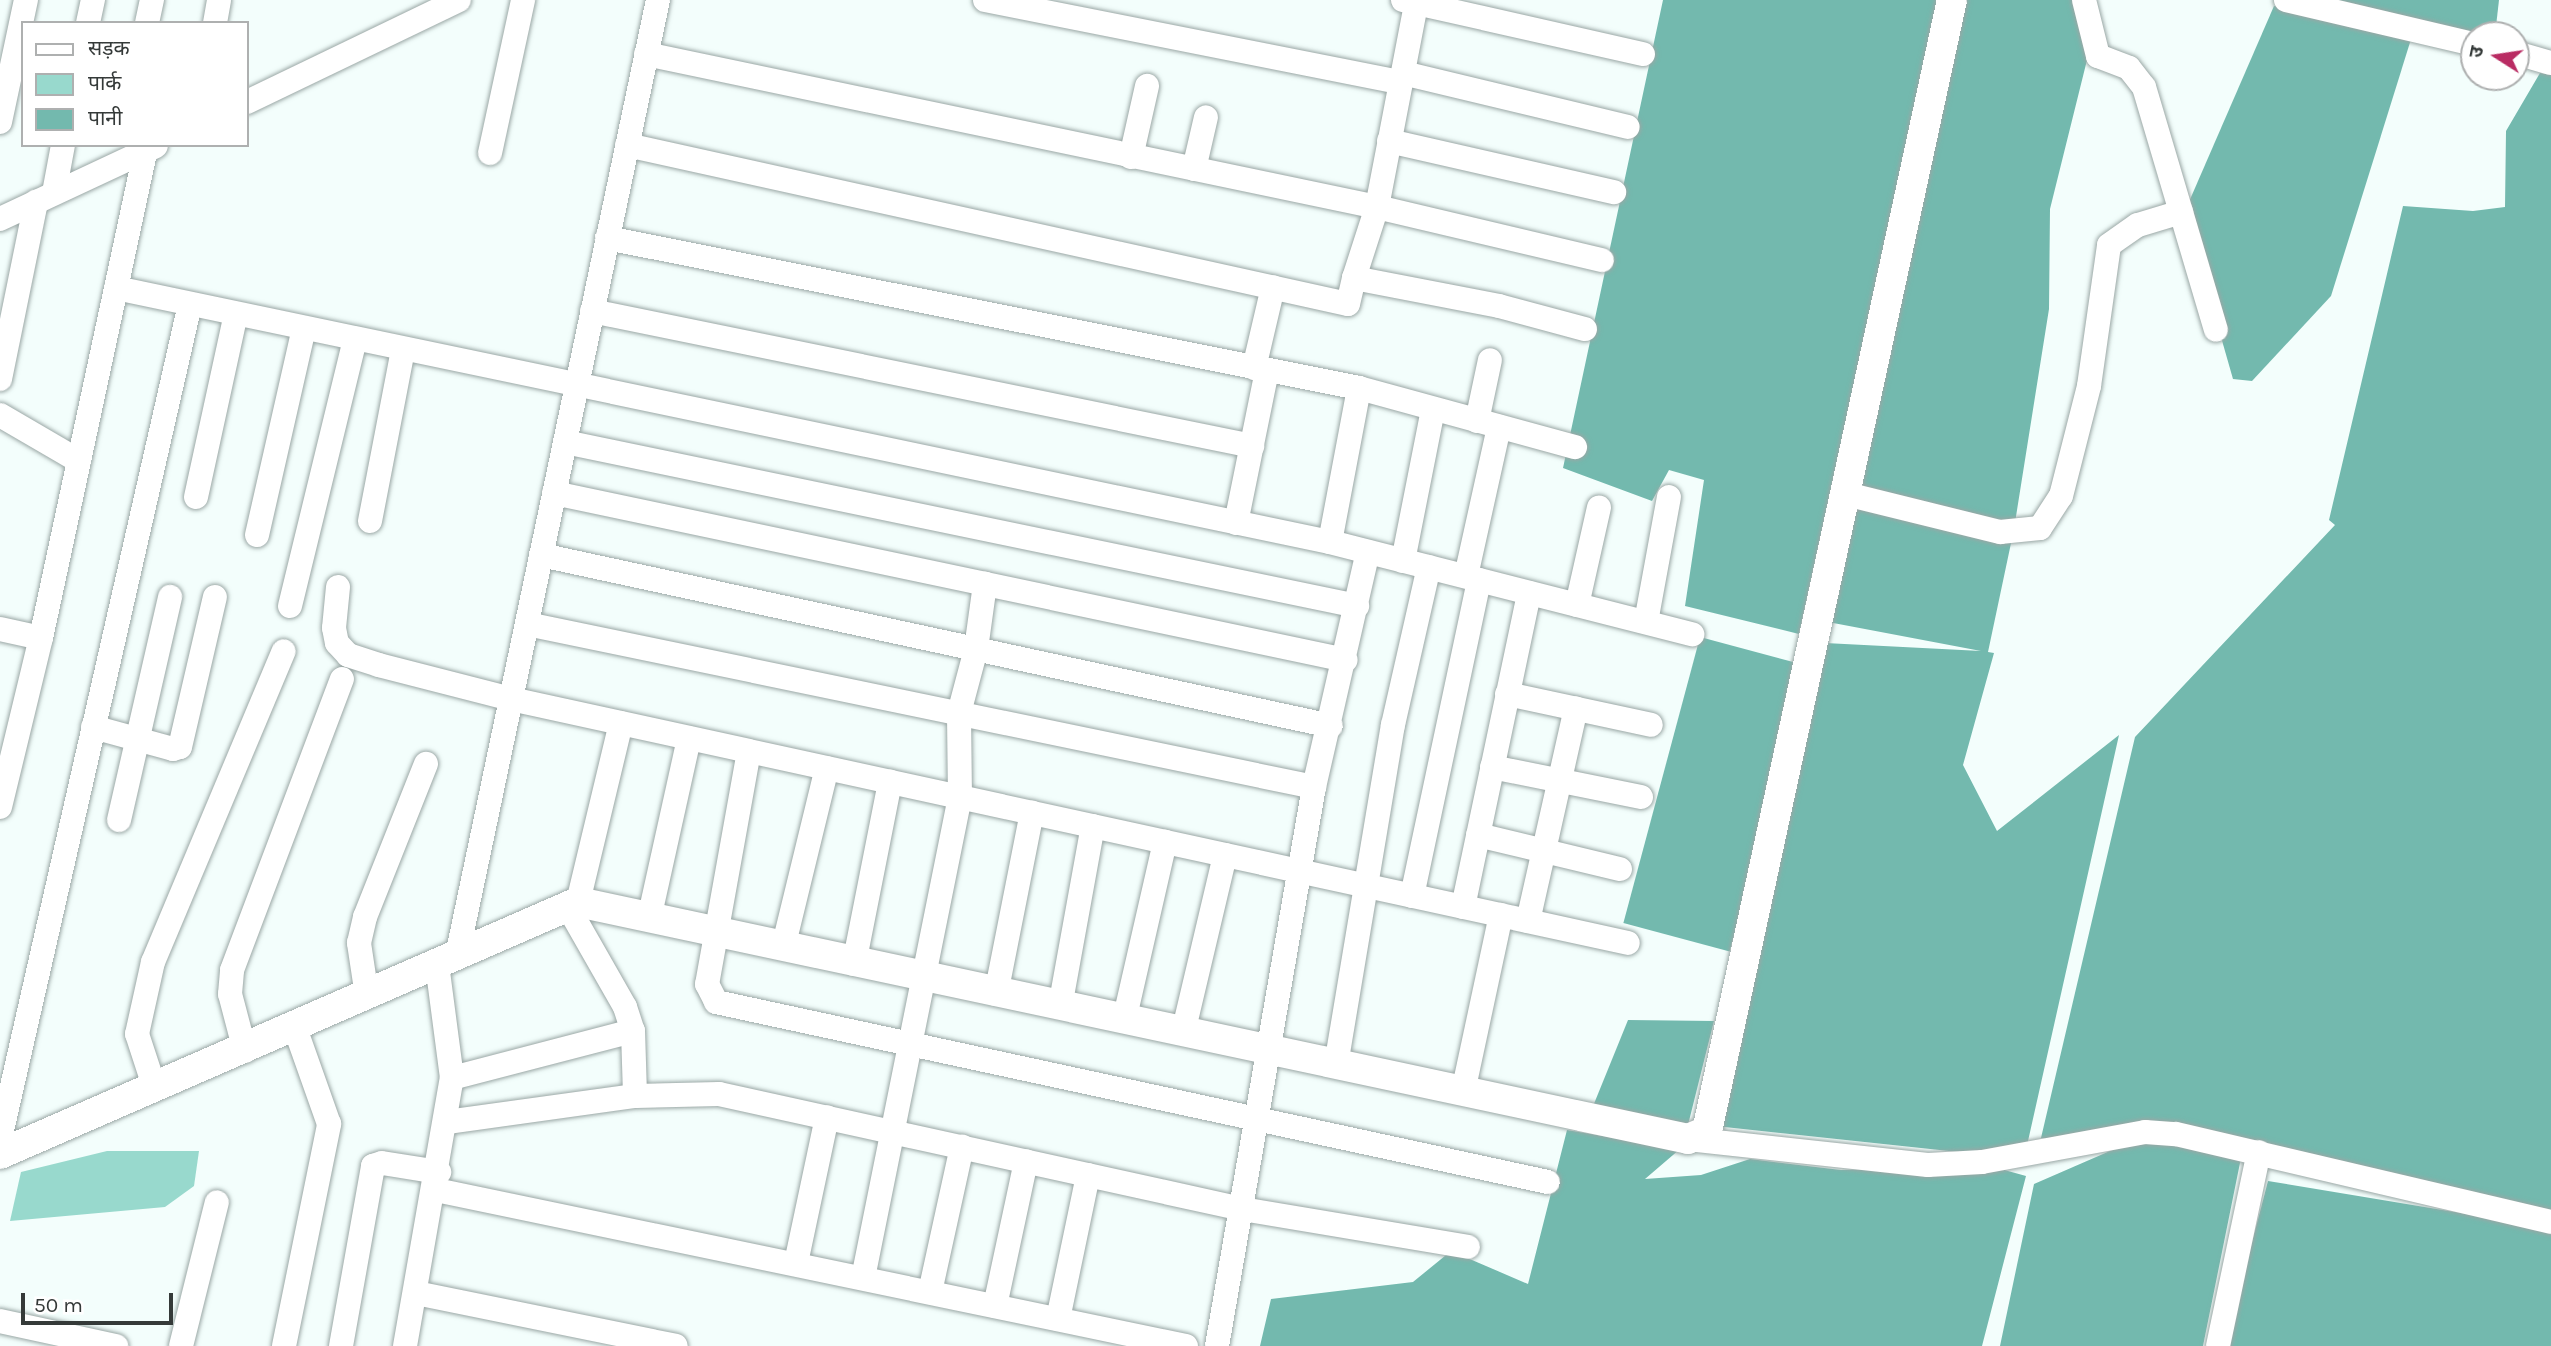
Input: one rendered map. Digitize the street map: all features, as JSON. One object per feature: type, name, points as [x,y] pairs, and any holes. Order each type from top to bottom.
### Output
[{"type":"street","points":[[22,21],[26,0]]},
{"type":"street","points":[[88,21],[93,0]]},
{"type":"street","points":[[147,21],[152,0]]},
{"type":"street","points":[[215,21],[219,0]]},
{"type":"street","points":[[409,24],[414,0]]},
{"type":"street","points":[[248,102],[459,0]]},
{"type":"street","points":[[490,153],[523,0]]},
{"type":"street","points":[[405,1346],[437,1181],[452,1078],[447,960],[511,699],[658,0]]},
{"type":"street","points":[[1688,1139],[1707,1131],[1952,0]]},
{"type":"street","points":[[2084,0],[2098,56],[2129,68],[2144,87],[2216,330]]},
{"type":"street","points":[[2286,0],[2460,41]]},
{"type":"street","points":[[993,1],[1402,78],[1628,127]]},
{"type":"street","points":[[627,145],[1348,304],[1377,207],[1402,78],[1412,1],[1643,54]]},
{"type":"street","points":[[0,122],[21,23]]},
{"type":"street","points":[[646,54],[1377,207],[1602,260]]},
{"type":"street","points":[[2530,57],[2551,63]]},
{"type":"street","points":[[1131,156],[1147,86]]},
{"type":"street","points":[[1194,169],[1206,117]]},
{"type":"street","points":[[1390,141],[1614,192]]},
{"type":"street","points":[[0,379],[45,197],[62,147]]},
{"type":"street","points":[[0,219],[136,151]]},
{"type":"street","points":[[0,807],[41,638],[116,288],[136,151]]},
{"type":"street","points":[[1846,494],[2000,532],[2040,528],[2061,496],[2089,386],[2109,244],[2138,225],[2181,212]]},
{"type":"street","points":[[607,238],[1359,388],[1574,447]]},
{"type":"street","points":[[1354,278],[1499,306],[1584,329]]},
{"type":"street","points":[[1236,523],[1252,446],[1273,287]]},
{"type":"street","points":[[116,288],[1330,542],[1692,634]]},
{"type":"street","points":[[0,1139],[190,304]]},
{"type":"street","points":[[592,311],[1252,446]]},
{"type":"street","points":[[196,496],[236,314]]},
{"type":"street","points":[[257,535],[304,328]]},
{"type":"street","points":[[290,606],[355,339]]},
{"type":"street","points":[[370,521],[403,349]]},
{"type":"street","points":[[1412,896],[1472,578],[1488,424],[1490,360]]},
{"type":"street","points":[[1330,542],[1359,388]]},
{"type":"street","points":[[1403,561],[1433,409]]},
{"type":"street","points":[[0,415],[79,461]]},
{"type":"street","points":[[565,442],[1357,606]]},
{"type":"street","points":[[554,493],[1346,660]]},
{"type":"street","points":[[1646,622],[1669,498]]},
{"type":"street","points":[[1577,605],[1599,507]]},
{"type":"street","points":[[1217,1346],[1303,872],[1314,787],[1331,726],[1368,552]]},
{"type":"street","points":[[541,555],[1331,726]]},
{"type":"street","points":[[1336,1065],[1392,725],[1429,567]]},
{"type":"street","points":[[863,1278],[926,980],[960,797],[959,713],[976,649],[985,584]]},
{"type":"street","points":[[338,587],[334,628],[337,643],[348,655],[511,699],[1628,943]]},
{"type":"street","points":[[1463,907],[1529,593]]},
{"type":"street","points":[[119,820],[170,597]]},
{"type":"street","points":[[93,727],[139,740],[180,747],[215,597]]},
{"type":"street","points":[[527,624],[1314,787]]},
{"type":"street","points":[[0,629],[41,638]]},
{"type":"street","points":[[155,1089],[137,1034],[153,962],[284,651]]},
{"type":"street","points":[[245,1051],[230,993],[232,970],[342,679]]},
{"type":"street","points":[[1507,694],[1651,725]]},
{"type":"street","points":[[1528,921],[1576,708]]},
{"type":"street","points":[[621,723],[573,905],[612,982],[633,1031],[635,1096]]},
{"type":"street","points":[[649,919],[689,738]]},
{"type":"street","points":[[749,751],[708,984],[716,1002],[1548,1182]]},
{"type":"street","points":[[367,996],[359,943],[365,917],[426,764]]},
{"type":"street","points":[[1492,767],[1641,797]]},
{"type":"street","points":[[782,948],[827,768]]},
{"type":"street","points":[[853,964],[890,782]]},
{"type":"street","points":[[996,994],[1032,813]]},
{"type":"street","points":[[1060,1007],[1093,826]]},
{"type":"street","points":[[1478,835],[1543,848],[1620,869]]},
{"type":"street","points":[[1124,1021],[1165,842]]},
{"type":"street","points":[[1183,1033],[1225,855]]},
{"type":"street","points":[[0,1154],[245,1051],[573,905],[1688,1139],[1928,1165],[1982,1162],[2145,1132],[2259,1152],[2551,1222]]},
{"type":"street","points":[[1463,1092],[1501,915]]},
{"type":"street","points":[[284,1346],[329,1125],[295,1028]]},
{"type":"street","points":[[452,1078],[633,1031]]},
{"type":"street","points":[[447,1122],[635,1096],[719,1094],[1242,1209],[1468,1247]]},
{"type":"street","points":[[796,1263],[827,1117]]},
{"type":"street","points":[[930,1292],[962,1146]]},
{"type":"street","points":[[2218,1346],[2259,1152]]},
{"type":"street","points":[[995,1306],[1026,1161]]},
{"type":"street","points":[[341,1346],[373,1166],[382,1163],[437,1181],[796,1263],[1186,1346]]},
{"type":"street","points":[[1058,1319],[1088,1175]]},
{"type":"street","points":[[181,1346],[217,1202]]},
{"type":"street","points":[[416,1293],[676,1346]]},
{"type":"street","points":[[0,1321],[75,1342],[116,1346]]},
{"type":"green space","points":[[107,1151],[199,1151],[194,1186],[165,1207],[10,1221],[21,1172]]},
{"type":"water","points":[[1663,0],[1938,0],[1799,634],[1685,606],[1704,480],[1669,470],[1652,501],[1563,468]]},
{"type":"water","points":[[1965,0],[2083,0],[2088,56],[2050,209],[2049,309],[2014,529],[1988,652],[1994,653],[1963,765],[1997,831],[2119,735],[2024,1159],[1697,1124],[1825,643],[1981,651],[1828,622]]},
{"type":"water","points":[[2312,0],[2499,0],[2497,21],[2460,21],[2460,32]]},
{"type":"water","points":[[2274,6],[2412,36],[2331,296],[2252,381],[2233,379],[2185,211]]},
{"type":"water","points":[[2540,73],[2551,75],[2551,1216],[2241,1158],[2203,1346],[2000,1346],[2034,1184],[2126,1144],[2041,1138],[2135,737],[2335,525],[2329,520],[2403,206],[2473,211],[2505,207],[2506,131]]},
{"type":"water","points":[[1700,637],[1806,665],[1730,951],[1623,923]]},
{"type":"water","points":[[1628,1020],[1714,1021],[1687,1129],[1589,1116]]},
{"type":"water","points":[[1567,1130],[1680,1149],[1645,1179],[1701,1175],[1750,1159],[1841,1170],[1990,1166],[2026,1176],[1982,1346],[1260,1346],[1271,1299],[1413,1282],[1451,1251],[1528,1284]]},
{"type":"water","points":[[2268,1181],[2551,1228],[2551,1346],[2225,1346]]}]
